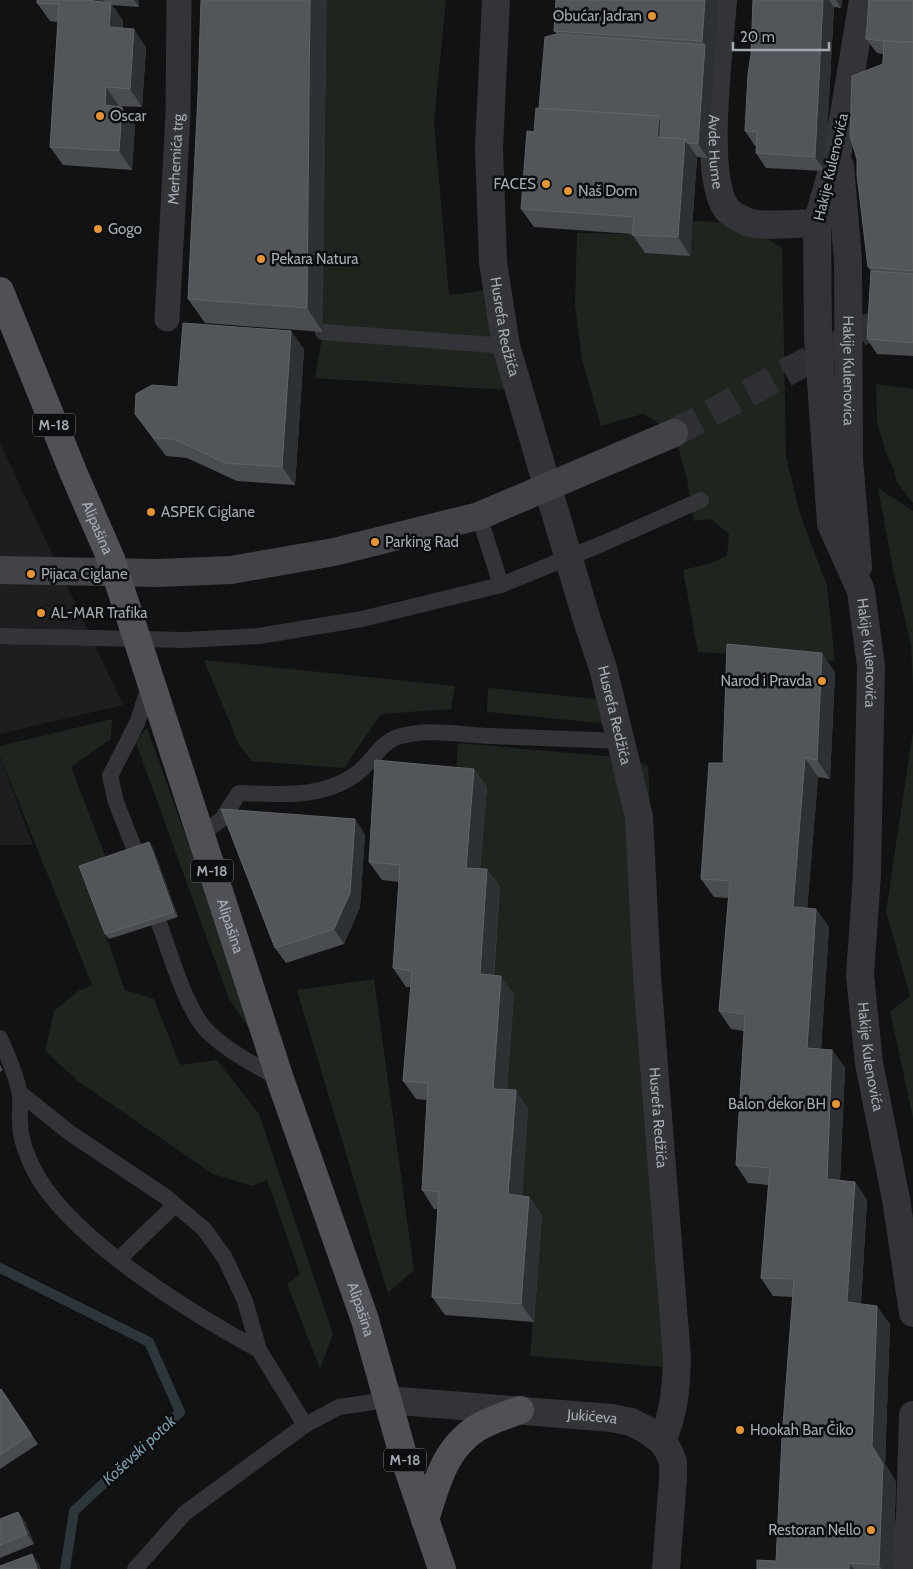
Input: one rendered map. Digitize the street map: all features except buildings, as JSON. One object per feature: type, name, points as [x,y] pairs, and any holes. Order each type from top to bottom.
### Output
[{"type":"main road","name":"Alipašina","points":[[0,291],[74,474],[111,558],[150,684],[280,1079],[364,1320],[387,1400],[442,1569]]},
{"type":"main road","points":[[0,570],[157,573],[231,570],[334,552],[479,516],[674,433]]},
{"type":"main road","points":[[426,1520],[439,1472],[455,1447],[477,1428],[520,1410]]},
{"type":"street","name":"Merhemića trg","points":[[167,319],[178,114],[179,0]]},
{"type":"street","name":"Husrefa Redžića","points":[[496,0],[489,147],[492,262],[506,346],[586,617],[603,668],[639,816],[647,976],[677,1358],[676,1396],[671,1420],[662,1441]]},
{"type":"street","name":"Avde Hume","points":[[723,0],[712,152],[717,188],[726,209],[746,222],[760,224],[817,223]]},
{"type":"street","name":"Hakije Kulenovića","points":[[863,0],[838,150],[817,223],[818,338],[831,524],[861,591],[871,666],[867,874],[860,975],[869,1063],[896,1199],[913,1313]]},
{"type":"street","name":"Hakije Kulenovica","points":[[838,150],[848,260],[848,459],[861,591]]},
{"type":"street","name":"Jukićeva","points":[[387,1400],[612,1418],[631,1422],[662,1441]]},
{"type":"street","points":[[904,1569],[910,1518],[913,1415]]},
{"type":"street","points":[[662,1441],[672,1462],[666,1569]]},
{"type":"lane","points":[[324,332],[506,346]]},
{"type":"lane","points":[[0,636],[184,640],[258,636],[362,619],[500,585],[604,543],[701,500]]},
{"type":"lane","points":[[479,516],[500,585]]},
{"type":"lane","points":[[136,853],[116,802],[110,776],[136,723],[150,684]]},
{"type":"lane","points":[[201,835],[222,819],[239,793],[314,793],[339,785],[372,760],[382,745],[399,736],[440,730],[490,736],[620,741]]},
{"type":"lane","points":[[159,923],[184,994],[207,1031],[234,1053],[280,1079]]},
{"type":"lane","points":[[0,1038],[20,1093],[20,1125],[28,1158],[46,1193],[92,1237],[154,1286],[197,1316],[259,1350]]},
{"type":"lane","points":[[20,1093],[70,1133],[175,1206],[204,1229],[225,1258],[245,1301],[259,1350],[305,1426]]},
{"type":"lane","points":[[119,1259],[175,1206]]},
{"type":"lane","points":[[135,1569],[185,1513],[305,1426],[339,1406],[387,1400]]},
{"type":"shaded area","points":[[327,0],[446,0],[434,122],[449,295],[497,289],[523,391],[315,378],[323,332]]},
{"type":"shaded area","points":[[630,217],[746,224],[782,248],[786,456],[800,514],[827,586],[835,661],[698,652],[683,570],[708,564],[727,556],[729,534],[711,519],[694,521],[687,479],[674,433],[643,414],[601,426],[582,360],[575,305],[577,233],[629,234]]},
{"type":"shaded area","points":[[876,384],[913,389],[913,503],[896,481],[894,470],[886,453],[877,421]]},
{"type":"shaded area","name":"Pijaca Ciglane","points":[[0,443],[123,705],[0,734]]},
{"type":"shaded area","points":[[878,488],[913,511],[913,688],[911,645],[893,569]]},
{"type":"shaded area","points":[[204,660],[455,686],[451,709],[381,714],[344,768],[252,761],[239,745]]},
{"type":"shaded area","points":[[488,688],[626,702],[630,726],[487,712]]},
{"type":"shaded area","points":[[112,719],[111,739],[71,767],[108,863],[83,871],[125,990],[154,999],[180,1065],[217,1060],[259,1114],[333,1334],[320,1369],[287,1284],[300,1274],[267,1180],[252,1186],[213,1174],[79,1082],[45,1051],[54,1011],[78,991],[92,985],[0,756],[0,746]]},
{"type":"shaded area","points":[[147,728],[260,1044],[229,999],[135,740]]},
{"type":"shaded area","points":[[913,731],[913,1118],[890,1011],[910,996],[886,911]]},
{"type":"shaded area","points":[[458,743],[627,758],[648,766],[680,1343],[663,1367],[530,1356],[542,1215],[521,1213],[506,1107],[514,994],[492,993],[500,888],[479,886],[455,784]]},
{"type":"shaded area","points":[[0,757],[33,845],[0,845]]},
{"type":"shaded area","points":[[374,979],[414,1270],[388,1293],[297,990]]},
{"type":"waterway","name":"Koševski potok","points":[[0,1268],[149,1342],[180,1412],[74,1511],[65,1569]]},
{"type":"tunnel","points":[[674,433],[913,304]]},
{"type":"place","name":"Obućar Jadran","points":[[652,16]]},
{"type":"place","name":"Oscar","points":[[100,116]]},
{"type":"place","name":"FACES","points":[[546,184]]},
{"type":"place","name":"Naš Dom","points":[[568,191]]},
{"type":"place","name":"Gogo","points":[[98,229]]},
{"type":"place","name":"Pekara Natura","points":[[261,259]]},
{"type":"place","name":"ASPEK Ciglane","points":[[151,512]]},
{"type":"place","name":"Parking Rad","points":[[375,542]]},
{"type":"place","name":"Pijaca Ciglane","points":[[31,574]]},
{"type":"place","name":"AL-MAR Trafika","points":[[41,613]]},
{"type":"place","name":"Narod i Pravda","points":[[822,681]]},
{"type":"place","name":"Balon dekor BH","points":[[836,1104]]},
{"type":"place","name":"Hookah Bar Čiko","points":[[740,1430]]},
{"type":"place","name":"Restoran Nello","points":[[871,1530]]}]
